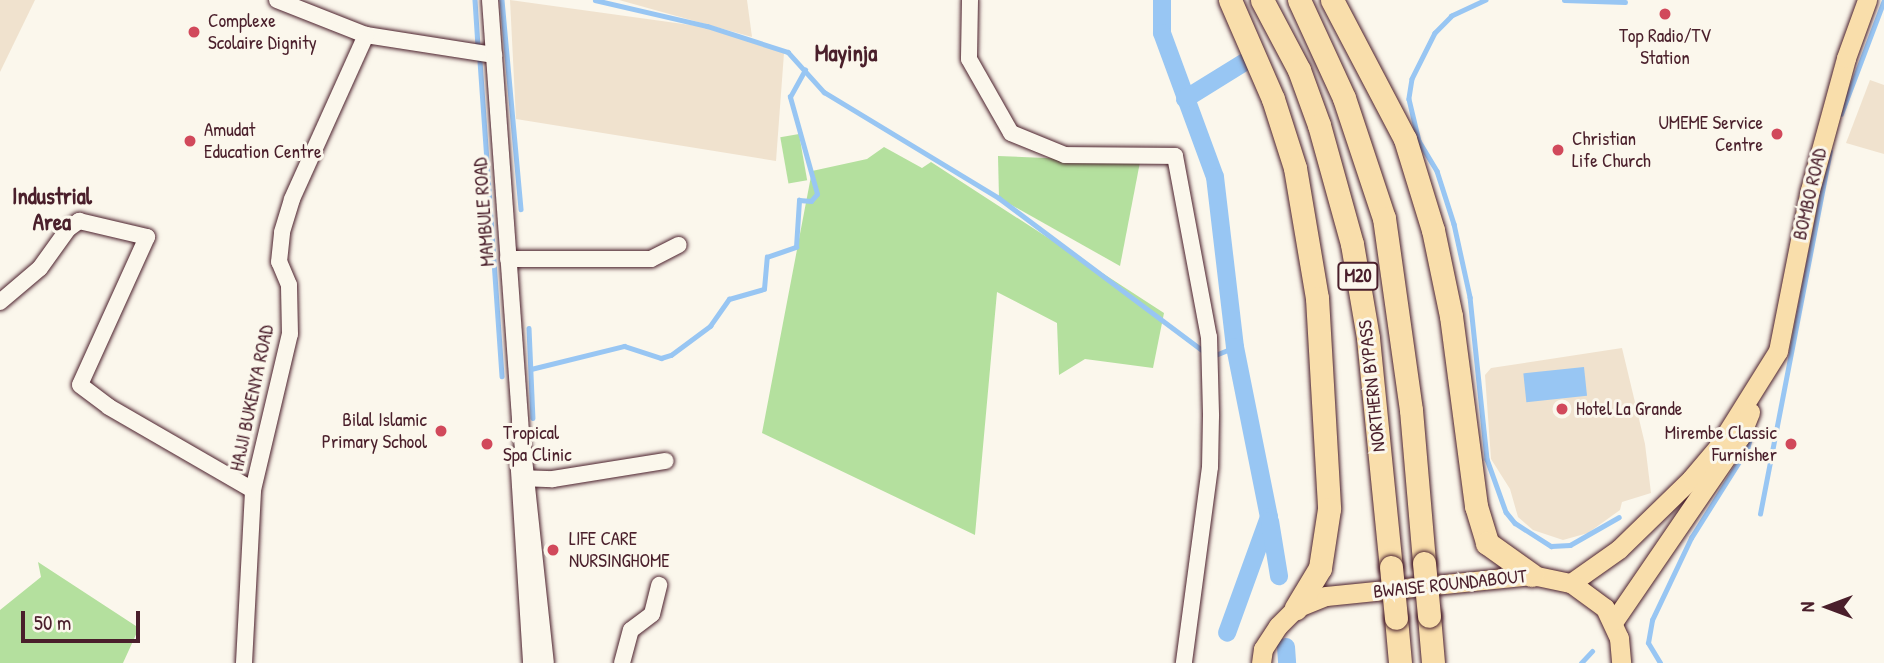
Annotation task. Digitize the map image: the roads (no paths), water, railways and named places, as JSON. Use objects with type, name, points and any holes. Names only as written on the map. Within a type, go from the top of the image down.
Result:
[{"type":"highway","points":[[1230,0],[1273,99],[1295,168],[1315,285],[1329,509],[1321,568],[1296,608]]},
{"type":"highway","name":"NORTHERN BYPASS","points":[[1262,0],[1315,114],[1352,244],[1368,338],[1400,663]]},
{"type":"highway","name":"NORTHERN BYPASS","points":[[1299,0],[1344,98],[1384,218],[1411,410],[1433,663]]},
{"type":"highway","points":[[1332,0],[1405,139],[1433,230],[1455,340],[1476,506],[1488,543],[1532,575]]},
{"type":"main road","name":"BOMBO ROAD","points":[[1571,583],[1653,519],[1718,447],[1778,351],[1810,190],[1846,58],[1867,0]]},
{"type":"main road","name":"BOMBO ROAD","points":[[1614,621],[1740,437],[1756,388]]},
{"type":"main road","name":"BWAISE ROUNDABOUT","points":[[1296,608],[1326,596],[1532,575],[1571,583],[1614,621]]},
{"type":"main road","points":[[1247,663],[1262,656],[1296,608]]},
{"type":"main road","points":[[1614,621],[1624,660]]},
{"type":"street","points":[[277,0],[366,34],[494,54]]},
{"type":"street","name":"MAMBULE ROAD","points":[[490,0],[520,421],[531,663]]},
{"type":"street","points":[[970,0],[969,59],[1010,133],[1065,155],[1175,156],[1209,337],[1211,416],[1210,467],[1184,663]]},
{"type":"street","name":"HAJJI BUKENYA ROAD","points":[[244,663],[253,490],[290,334],[289,285],[279,262],[285,217],[366,34]]},
{"type":"street","points":[[0,302],[40,268],[68,229],[79,221],[147,237],[80,385],[109,407],[253,490]]},
{"type":"street","points":[[508,259],[651,259],[679,245]]},
{"type":"street","points":[[523,479],[666,461]]},
{"type":"street","name":"MAMBULE ROAD","points":[[523,479],[546,663]]},
{"type":"street","points":[[622,663],[631,630],[652,614],[659,586]]},
{"type":"water","points":[[1584,367],[1587,396],[1526,402],[1523,373]]},
{"type":"waterway","points":[[475,0],[478,46]]},
{"type":"waterway","points":[[502,0],[521,209]]},
{"type":"waterway","points":[[595,0],[707,26],[788,52],[824,92],[999,198],[1206,353]]},
{"type":"waterway","points":[[1162,0],[1162,33],[1215,177],[1235,347],[1269,517],[1227,633]]},
{"type":"waterway","points":[[1486,0],[1452,16],[1435,33],[1412,79],[1409,99],[1419,141],[1437,171],[1454,224],[1470,297],[1487,459],[1506,512],[1515,523],[1551,546],[1570,545],[1619,517]]},
{"type":"waterway","points":[[1564,0],[1625,2]]},
{"type":"waterway","points":[[1841,114],[1884,0]]},
{"type":"waterway","points":[[480,61],[502,376]]},
{"type":"waterway","points":[[1185,99],[1245,62]]},
{"type":"waterway","points":[[531,369],[624,346],[661,358],[671,355],[710,326],[729,299],[764,289],[767,257],[796,247],[799,200],[811,201],[817,194],[790,97],[805,70]]},
{"type":"waterway","points":[[1760,514],[1830,152]]},
{"type":"waterway","points":[[529,328],[533,418]]},
{"type":"waterway","points":[[1213,356],[1235,347]]},
{"type":"waterway","points":[[1660,663],[1648,643],[1652,620],[1691,538],[1747,449],[1752,431]]},
{"type":"waterway","points":[[1270,521],[1279,576]]},
{"type":"waterway","points":[[1286,647],[1287,663]]},
{"type":"waterway","points":[[1581,663],[1592,651]]},
{"type":"place","name":"Top Radio/TV Station","points":[[1665,14]]},
{"type":"place","name":"Complexe Scolaire Dignity","points":[[194,32]]},
{"type":"place","name":"UMEME Service Centre","points":[[1777,134]]},
{"type":"place","name":"Amudat Education Centre","points":[[190,141]]},
{"type":"place","name":"Christian Life Church","points":[[1558,150]]},
{"type":"place","name":"Hotel La Grande","points":[[1562,409]]},
{"type":"place","name":"Bilal Islamic Primary School","points":[[441,431]]},
{"type":"place","name":"Tropical Spa Clinic","points":[[487,444]]},
{"type":"place","name":"Mirembe Classic Furnisher","points":[[1791,444]]},
{"type":"place","name":"LIFE CARE NURSINGHOME","points":[[553,550]]},
{"type":"district","name":"Mayinja","points":[[846,53]]},
{"type":"district","name":"Industrial Area","points":[[52,209]]}]
